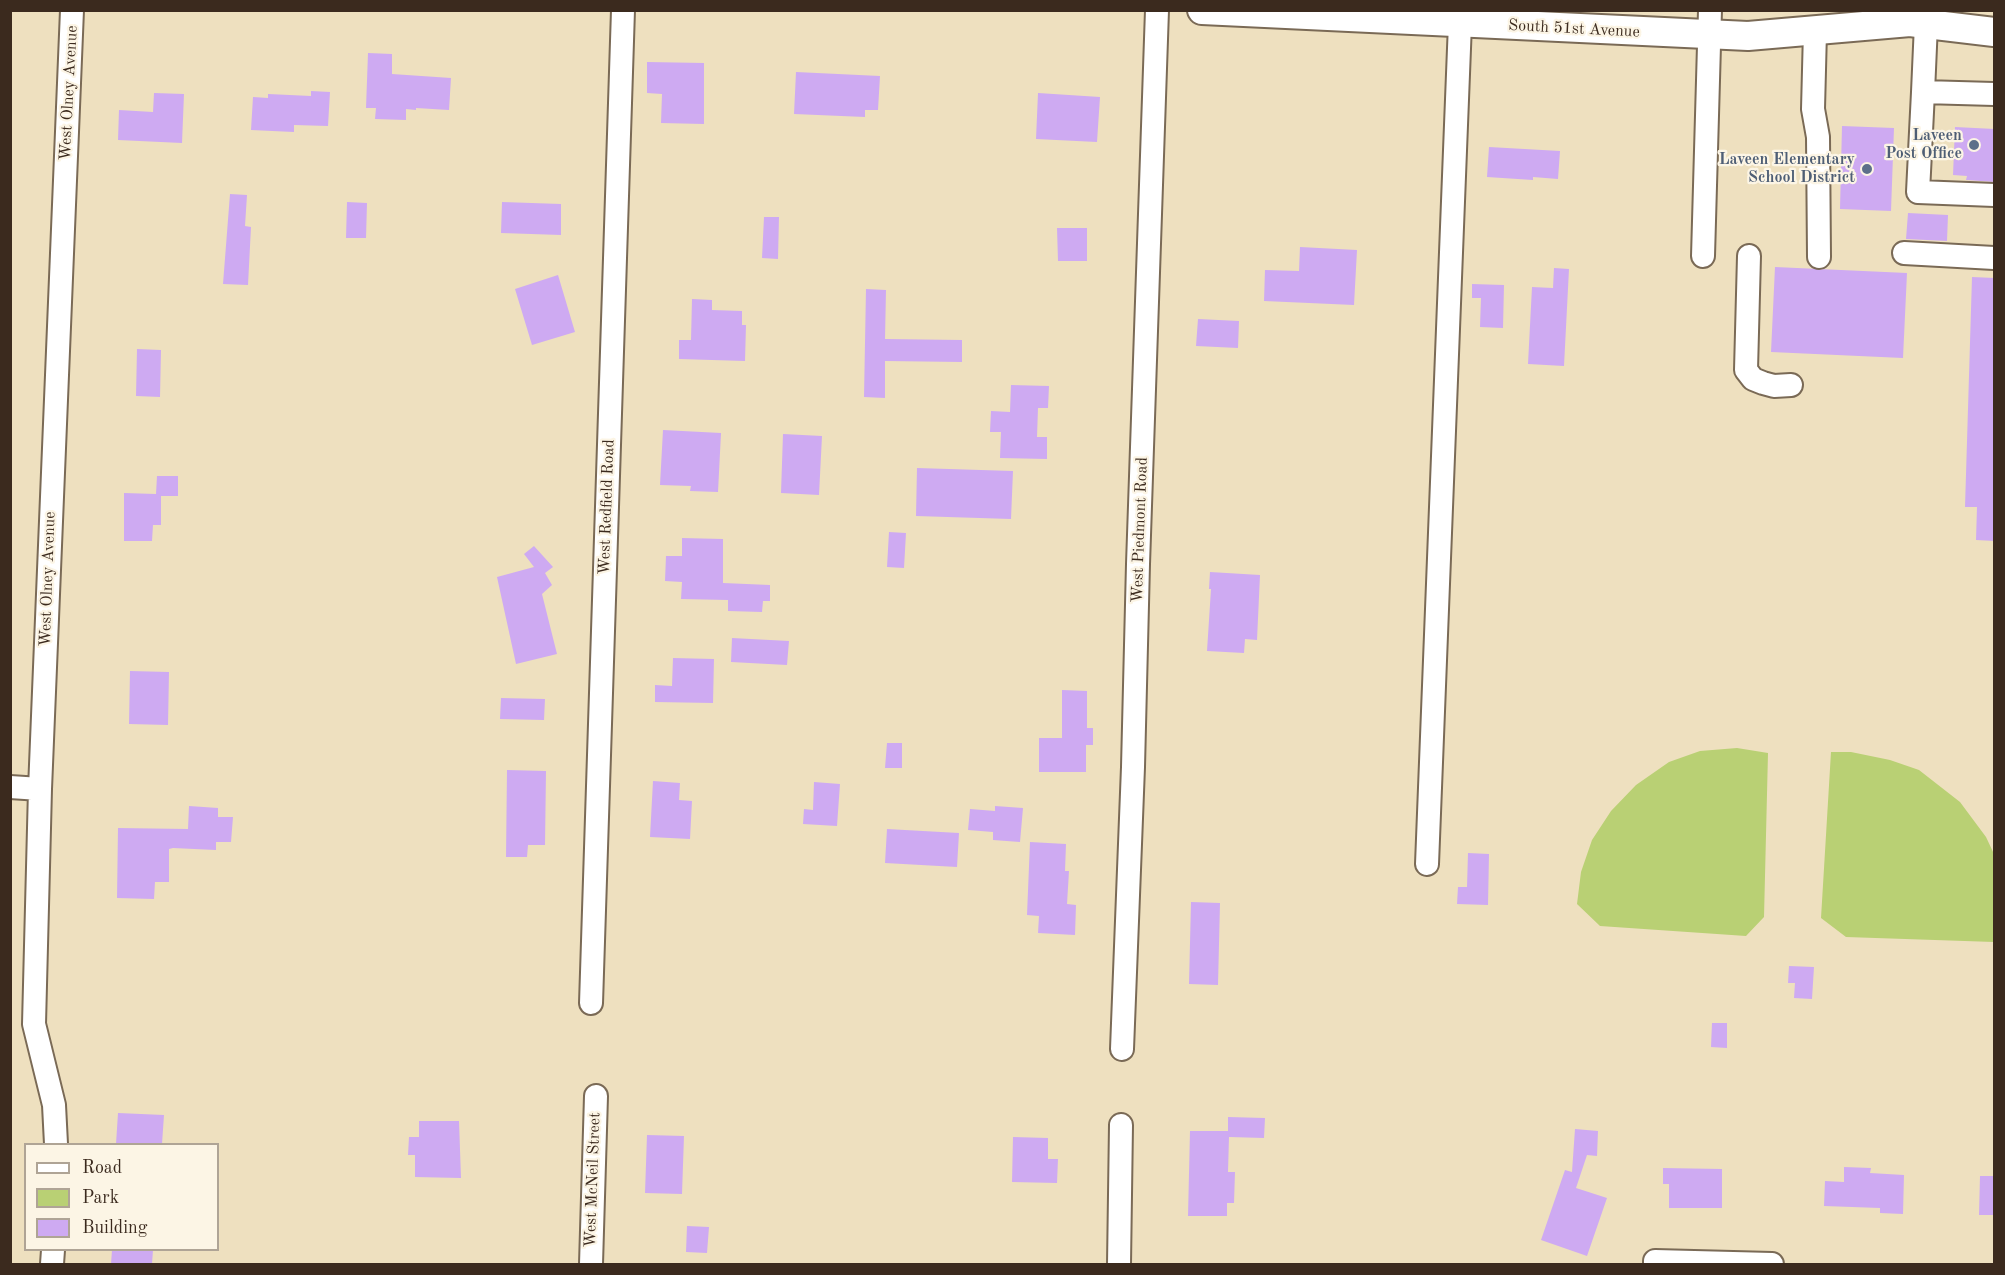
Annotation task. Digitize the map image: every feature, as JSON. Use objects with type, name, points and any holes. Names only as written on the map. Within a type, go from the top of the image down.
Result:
[{"type":"main road","name":"South 51st Avenue","points":[[1202,10],[1460,23],[1709,23],[1748,36],[1924,19],[1995,32]]},
{"type":"street","name":"West Olney Avenue","points":[[56,1143],[54,1105],[34,1024],[40,789],[72,10]]},
{"type":"street","name":"West Redfield Road","points":[[591,1003],[623,10]]},
{"type":"street","name":"West Piedmont Road","points":[[1122,1049],[1157,10]]},
{"type":"street","points":[[1924,19],[1918,192],[1995,195]]},
{"type":"street","points":[[1427,864],[1460,23]]},
{"type":"street","points":[[1703,256],[1709,23]]},
{"type":"street","points":[[1815,31],[1813,109],[1818,137],[1819,257]]},
{"type":"street","points":[[1923,92],[1995,94]]},
{"type":"street","points":[[1904,254],[1995,258]]},
{"type":"street","points":[[1749,256],[1746,370],[1753,379],[1763,383],[1774,386],[1791,385]]},
{"type":"street","points":[[10,787],[40,789]]},
{"type":"street","name":"West McNeil Street","points":[[591,1264],[596,1096]]},
{"type":"street","points":[[1119,1264],[1121,1125]]},
{"type":"street","points":[[1655,1263],[1772,1264]]},
{"type":"green space","points":[[1737,748],[1768,753],[1764,917],[1746,936],[1600,926],[1577,904],[1581,872],[1592,840],[1611,811],[1636,785],[1669,762],[1700,751]]},
{"type":"green space","points":[[1831,752],[1851,752],[1890,760],[1919,770],[1960,802],[1986,837],[1994,854],[1994,942],[1846,937],[1821,918]]},
{"type":"building","points":[[368,53],[392,54],[392,74],[451,78],[449,110],[406,109],[406,120],[375,119],[376,108],[366,108]]},
{"type":"building","points":[[647,62],[704,63],[704,124],[661,123],[662,94],[647,93]]},
{"type":"building","points":[[796,72],[880,76],[878,110],[865,110],[865,117],[794,114]]},
{"type":"building","points":[[311,91],[330,92],[328,126],[294,125],[294,132],[251,130],[253,97],[268,98],[268,94],[311,96]]},
{"type":"building","points":[[154,93],[184,94],[182,143],[118,140],[119,110],[153,112]]},
{"type":"building","points":[[1038,93],[1100,97],[1097,142],[1036,139]]},
{"type":"building","name":"Laveen Elementary School District","points":[[1842,126],[1894,128],[1891,211],[1840,209]]},
{"type":"building","name":"Laveen Post Office","points":[[1955,127],[1995,129],[1995,182],[1966,180],[1967,176],[1953,175]]},
{"type":"building","points":[[1489,147],[1560,151],[1558,179],[1487,177]]},
{"type":"building","points":[[230,194],[247,195],[245,226],[251,227],[248,285],[223,284]]},
{"type":"building","points":[[347,202],[367,203],[366,238],[346,238]]},
{"type":"building","points":[[502,202],[561,204],[561,235],[501,233]]},
{"type":"building","points":[[1908,213],[1948,215],[1947,241],[1906,239]]},
{"type":"building","points":[[764,217],[779,217],[778,259],[762,258]]},
{"type":"building","points":[[1057,228],[1087,228],[1087,261],[1058,261]]},
{"type":"building","points":[[1300,247],[1357,250],[1354,305],[1264,301],[1265,270],[1299,271]]},
{"type":"building","points":[[1775,267],[1907,273],[1903,358],[1771,352]]},
{"type":"building","points":[[1554,268],[1569,269],[1564,366],[1528,364],[1532,287],[1553,288]]},
{"type":"building","points":[[558,275],[575,332],[532,345],[515,289]]},
{"type":"building","points":[[1972,277],[1995,278],[1995,541],[1976,540],[1977,507],[1965,507]]},
{"type":"building","points":[[1472,284],[1504,285],[1503,328],[1480,327],[1481,298],[1472,298]]},
{"type":"building","points":[[866,289],[886,290],[885,339],[962,340],[962,362],[885,361],[885,398],[864,397]]},
{"type":"building","points":[[692,299],[712,300],[712,310],[742,311],[742,325],[746,325],[745,361],[679,359],[679,340],[691,340]]},
{"type":"building","points":[[1198,319],[1239,321],[1238,348],[1196,346]]},
{"type":"building","points":[[137,349],[161,350],[160,397],[136,396]]},
{"type":"building","points":[[1011,385],[1049,386],[1048,408],[1038,408],[1037,437],[1047,437],[1047,459],[1000,458],[1001,432],[990,432],[991,411],[1010,412]]},
{"type":"building","points":[[663,430],[721,433],[718,492],[690,491],[691,486],[660,485]]},
{"type":"building","points":[[783,434],[822,436],[819,495],[781,493]]},
{"type":"building","points":[[917,468],[1013,471],[1011,519],[916,516]]},
{"type":"building","points":[[157,476],[178,476],[178,496],[161,496],[161,525],[153,525],[152,541],[124,541],[124,493],[156,494]]},
{"type":"building","points":[[889,532],[906,533],[904,568],[887,567]]},
{"type":"building","points":[[682,538],[723,539],[723,583],[770,585],[770,601],[763,601],[762,612],[728,611],[728,600],[681,599],[682,582],[665,581],[666,556],[682,556]]},
{"type":"building","points":[[534,546],[553,567],[545,573],[552,585],[542,594],[557,654],[516,664],[497,577],[534,567],[524,554]]},
{"type":"building","points":[[1210,572],[1260,575],[1257,640],[1245,639],[1244,653],[1207,651]]},
{"type":"building","points":[[732,638],[789,641],[787,665],[731,662]]},
{"type":"building","points":[[673,658],[714,659],[713,703],[655,702],[655,685],[672,686]]},
{"type":"building","points":[[130,671],[169,672],[168,725],[129,724]]},
{"type":"building","points":[[1062,690],[1087,691],[1087,728],[1093,728],[1093,745],[1086,745],[1086,772],[1039,772],[1039,738],[1062,738]]},
{"type":"building","points":[[501,698],[545,699],[544,720],[500,719]]},
{"type":"building","points":[[887,743],[902,743],[902,768],[885,768]]},
{"type":"building","points":[[507,770],[546,771],[545,845],[528,845],[527,857],[506,857]]},
{"type":"building","points":[[653,781],[680,783],[679,800],[692,801],[690,839],[650,837]]},
{"type":"building","points":[[814,782],[840,784],[837,826],[803,824],[804,809],[813,810]]},
{"type":"building","points":[[189,806],[218,808],[218,817],[233,817],[231,842],[216,842],[216,850],[169,849],[169,882],[155,882],[154,899],[117,898],[118,828],[188,829]]},
{"type":"building","points":[[995,806],[1023,808],[1020,842],[993,840],[993,832],[968,830],[970,809],[995,811]]},
{"type":"building","points":[[887,829],[959,833],[957,867],[885,863]]},
{"type":"building","points":[[1030,842],[1066,844],[1065,871],[1069,871],[1067,904],[1076,905],[1075,935],[1038,933],[1039,916],[1027,915]]},
{"type":"building","points":[[1468,853],[1489,854],[1488,905],[1457,904],[1458,887],[1467,887]]},
{"type":"building","points":[[1191,902],[1220,903],[1218,985],[1189,984]]},
{"type":"building","points":[[1789,966],[1814,967],[1812,999],[1794,998],[1795,983],[1788,983]]},
{"type":"building","points":[[1712,1023],[1727,1023],[1727,1048],[1711,1047]]},
{"type":"building","points":[[118,1113],[164,1115],[162,1143],[116,1143]]},
{"type":"building","points":[[1228,1117],[1265,1118],[1264,1138],[1229,1137],[1228,1172],[1235,1172],[1234,1203],[1227,1203],[1227,1216],[1188,1216],[1190,1131],[1228,1131]]},
{"type":"building","points":[[419,1121],[459,1121],[461,1178],[415,1177],[415,1155],[408,1155],[409,1137],[419,1137]]},
{"type":"building","points":[[1575,1129],[1598,1131],[1597,1156],[1587,1155],[1576,1188],[1607,1198],[1587,1256],[1541,1240],[1565,1170],[1572,1172]]},
{"type":"building","points":[[647,1135],[684,1136],[682,1194],[645,1193]]},
{"type":"building","points":[[1013,1137],[1048,1138],[1048,1159],[1058,1159],[1057,1183],[1012,1182]]},
{"type":"building","points":[[1844,1167],[1871,1168],[1870,1173],[1904,1175],[1903,1214],[1880,1213],[1880,1208],[1824,1206],[1825,1181],[1844,1182]]},
{"type":"building","points":[[1663,1168],[1722,1169],[1722,1208],[1669,1208],[1669,1184],[1663,1184]]},
{"type":"building","points":[[1980,1176],[1995,1176],[1995,1215],[1979,1215]]},
{"type":"building","points":[[687,1226],[709,1227],[707,1253],[686,1252]]},
{"type":"building","points":[[112,1251],[153,1251],[152,1264],[111,1264]]},
{"type":"place","name":"Laveen Post Office","points":[[1974,145]]},
{"type":"place","name":"Laveen Elementary School District","points":[[1867,169]]}]
